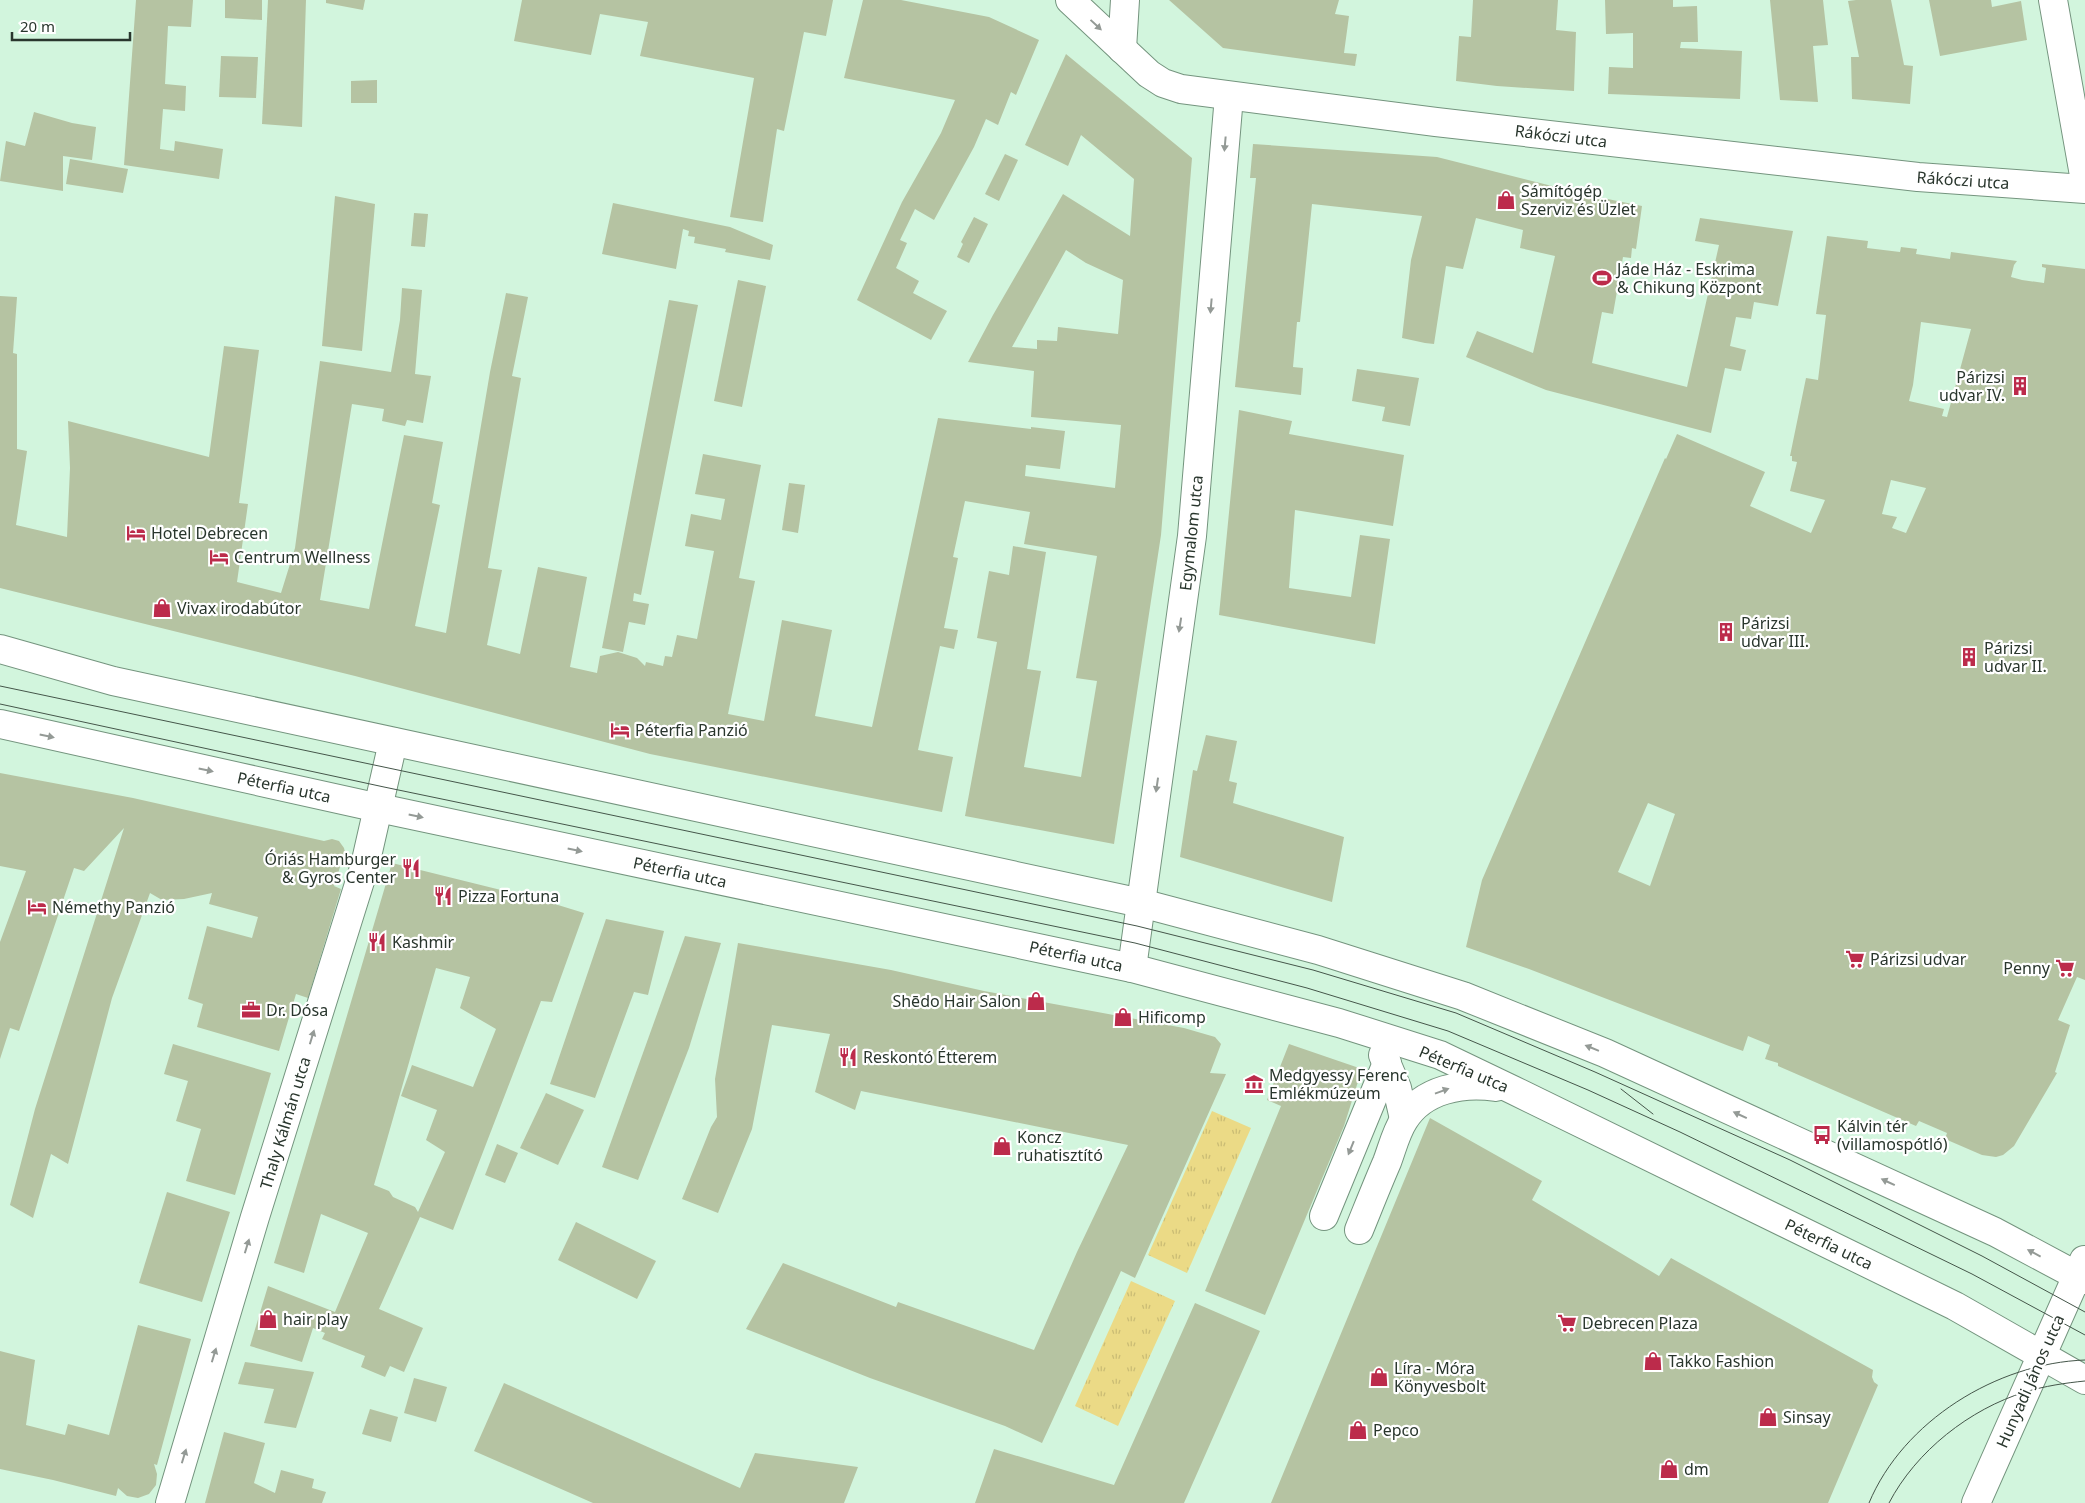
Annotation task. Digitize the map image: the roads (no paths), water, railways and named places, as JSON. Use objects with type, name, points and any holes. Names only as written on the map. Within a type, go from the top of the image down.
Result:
[{"type":"street","name":"Rákóczi utca","points":[[1070,0],[1149,74],[1163,83],[1181,89],[1445,123],[1918,177],[2085,189]]},
{"type":"street","points":[[1122,50],[1125,0]]},
{"type":"street","points":[[2053,0],[2085,181]]},
{"type":"street","name":"Egymalom utca","points":[[1132,968],[1190,545],[1229,96]]},
{"type":"street","points":[[0,649],[113,681],[1141,903],[1318,950],[1471,999],[1605,1053],[2082,1271]]},
{"type":"street","name":"Péterfia utca","points":[[0,724],[379,808],[1132,968],[1339,1023],[1440,1055],[1939,1298],[2085,1380]]},
{"type":"street","name":"Thaly Kálmán utca","points":[[170,1503],[255,1217],[365,865],[393,742]]},
{"type":"street","points":[[1339,1023],[1370,1039],[1381,1050],[1397,1088],[1404,1120]]},
{"type":"street","points":[[1324,1216],[1387,1064]]},
{"type":"street","points":[[1359,1230],[1404,1120],[1419,1103],[1436,1092],[1456,1086],[1485,1086],[1513,1090]]},
{"type":"street","name":"Hunyadi János utca","points":[[1976,1503],[2041,1355],[2082,1271]]},
{"type":"tram line","points":[[0,686],[1137,926],[1313,970],[1456,1013],[1595,1072],[1790,1160],[1982,1256],[2085,1312]]},
{"type":"tram line","points":[[0,704],[384,787],[1135,943],[1307,988],[1448,1031],[1588,1090],[1680,1132],[1972,1274],[2085,1335]]},
{"type":"tram line","points":[[1621,1089],[1653,1114]]},
{"type":"tram line","points":[[1869,1503],[1884,1473],[1905,1446],[1929,1423],[1957,1402],[1987,1385],[2019,1372],[2052,1364],[2085,1360]]},
{"type":"tram line","points":[[1889,1503],[1900,1484],[1929,1450],[1946,1434],[1984,1409],[2025,1392],[2085,1381]]},
{"type":"place","name":"Sámítógép Szerviz és Üzlet","points":[[1506,200]]},
{"type":"place","name":"Jáde Ház - Eskrima & Chikung Központ","points":[[1602,278]]},
{"type":"place","name":"Párizsi udvar IV.","points":[[2020,386]]},
{"type":"place","name":"Hotel Debrecen","points":[[136,533]]},
{"type":"place","name":"Centrum Wellness","points":[[219,557]]},
{"type":"place","name":"Vivax irodabútor","points":[[162,608]]},
{"type":"place","name":"Párizsi udvar III.","points":[[1726,632]]},
{"type":"place","name":"Párizsi udvar II.","points":[[1969,657]]},
{"type":"place","name":"Péterfia Panzió","points":[[620,730]]},
{"type":"place","name":"Óriás Hamburger & Gyros Center","points":[[411,868]]},
{"type":"place","name":"Pizza Fortuna","points":[[443,896]]},
{"type":"place","name":"Némethy Panzió","points":[[37,907]]},
{"type":"place","name":"Kashmir","points":[[377,942]]},
{"type":"place","name":"Párizsi udvar","points":[[1855,959]]},
{"type":"place","name":"Penny","points":[[2065,968]]},
{"type":"place","name":"Shēdo Hair Salon","points":[[1036,1001]]},
{"type":"place","name":"Dr. Dósa","points":[[251,1010]]},
{"type":"place","name":"Hificomp","points":[[1123,1017]]},
{"type":"place","name":"Reskontó Étterem","points":[[848,1057]]},
{"type":"place","name":"Medgyessy Ferenc Emlékmúzeum","points":[[1254,1084]]},
{"type":"place","name":"Kálvin tér (villamospótló)","points":[[1822,1135]]},
{"type":"place","name":"Koncz ruhatisztító","points":[[1002,1146]]},
{"type":"place","name":"hair play","points":[[268,1319]]},
{"type":"place","name":"Debrecen Plaza","points":[[1567,1323]]},
{"type":"place","name":"Takko Fashion","points":[[1653,1361]]},
{"type":"place","name":"Líra - Móra Könyvesbolt","points":[[1379,1377]]},
{"type":"place","name":"Sinsay","points":[[1768,1417]]},
{"type":"place","name":"Pepco","points":[[1358,1430]]},
{"type":"place","name":"dm","points":[[1669,1469]]}]
